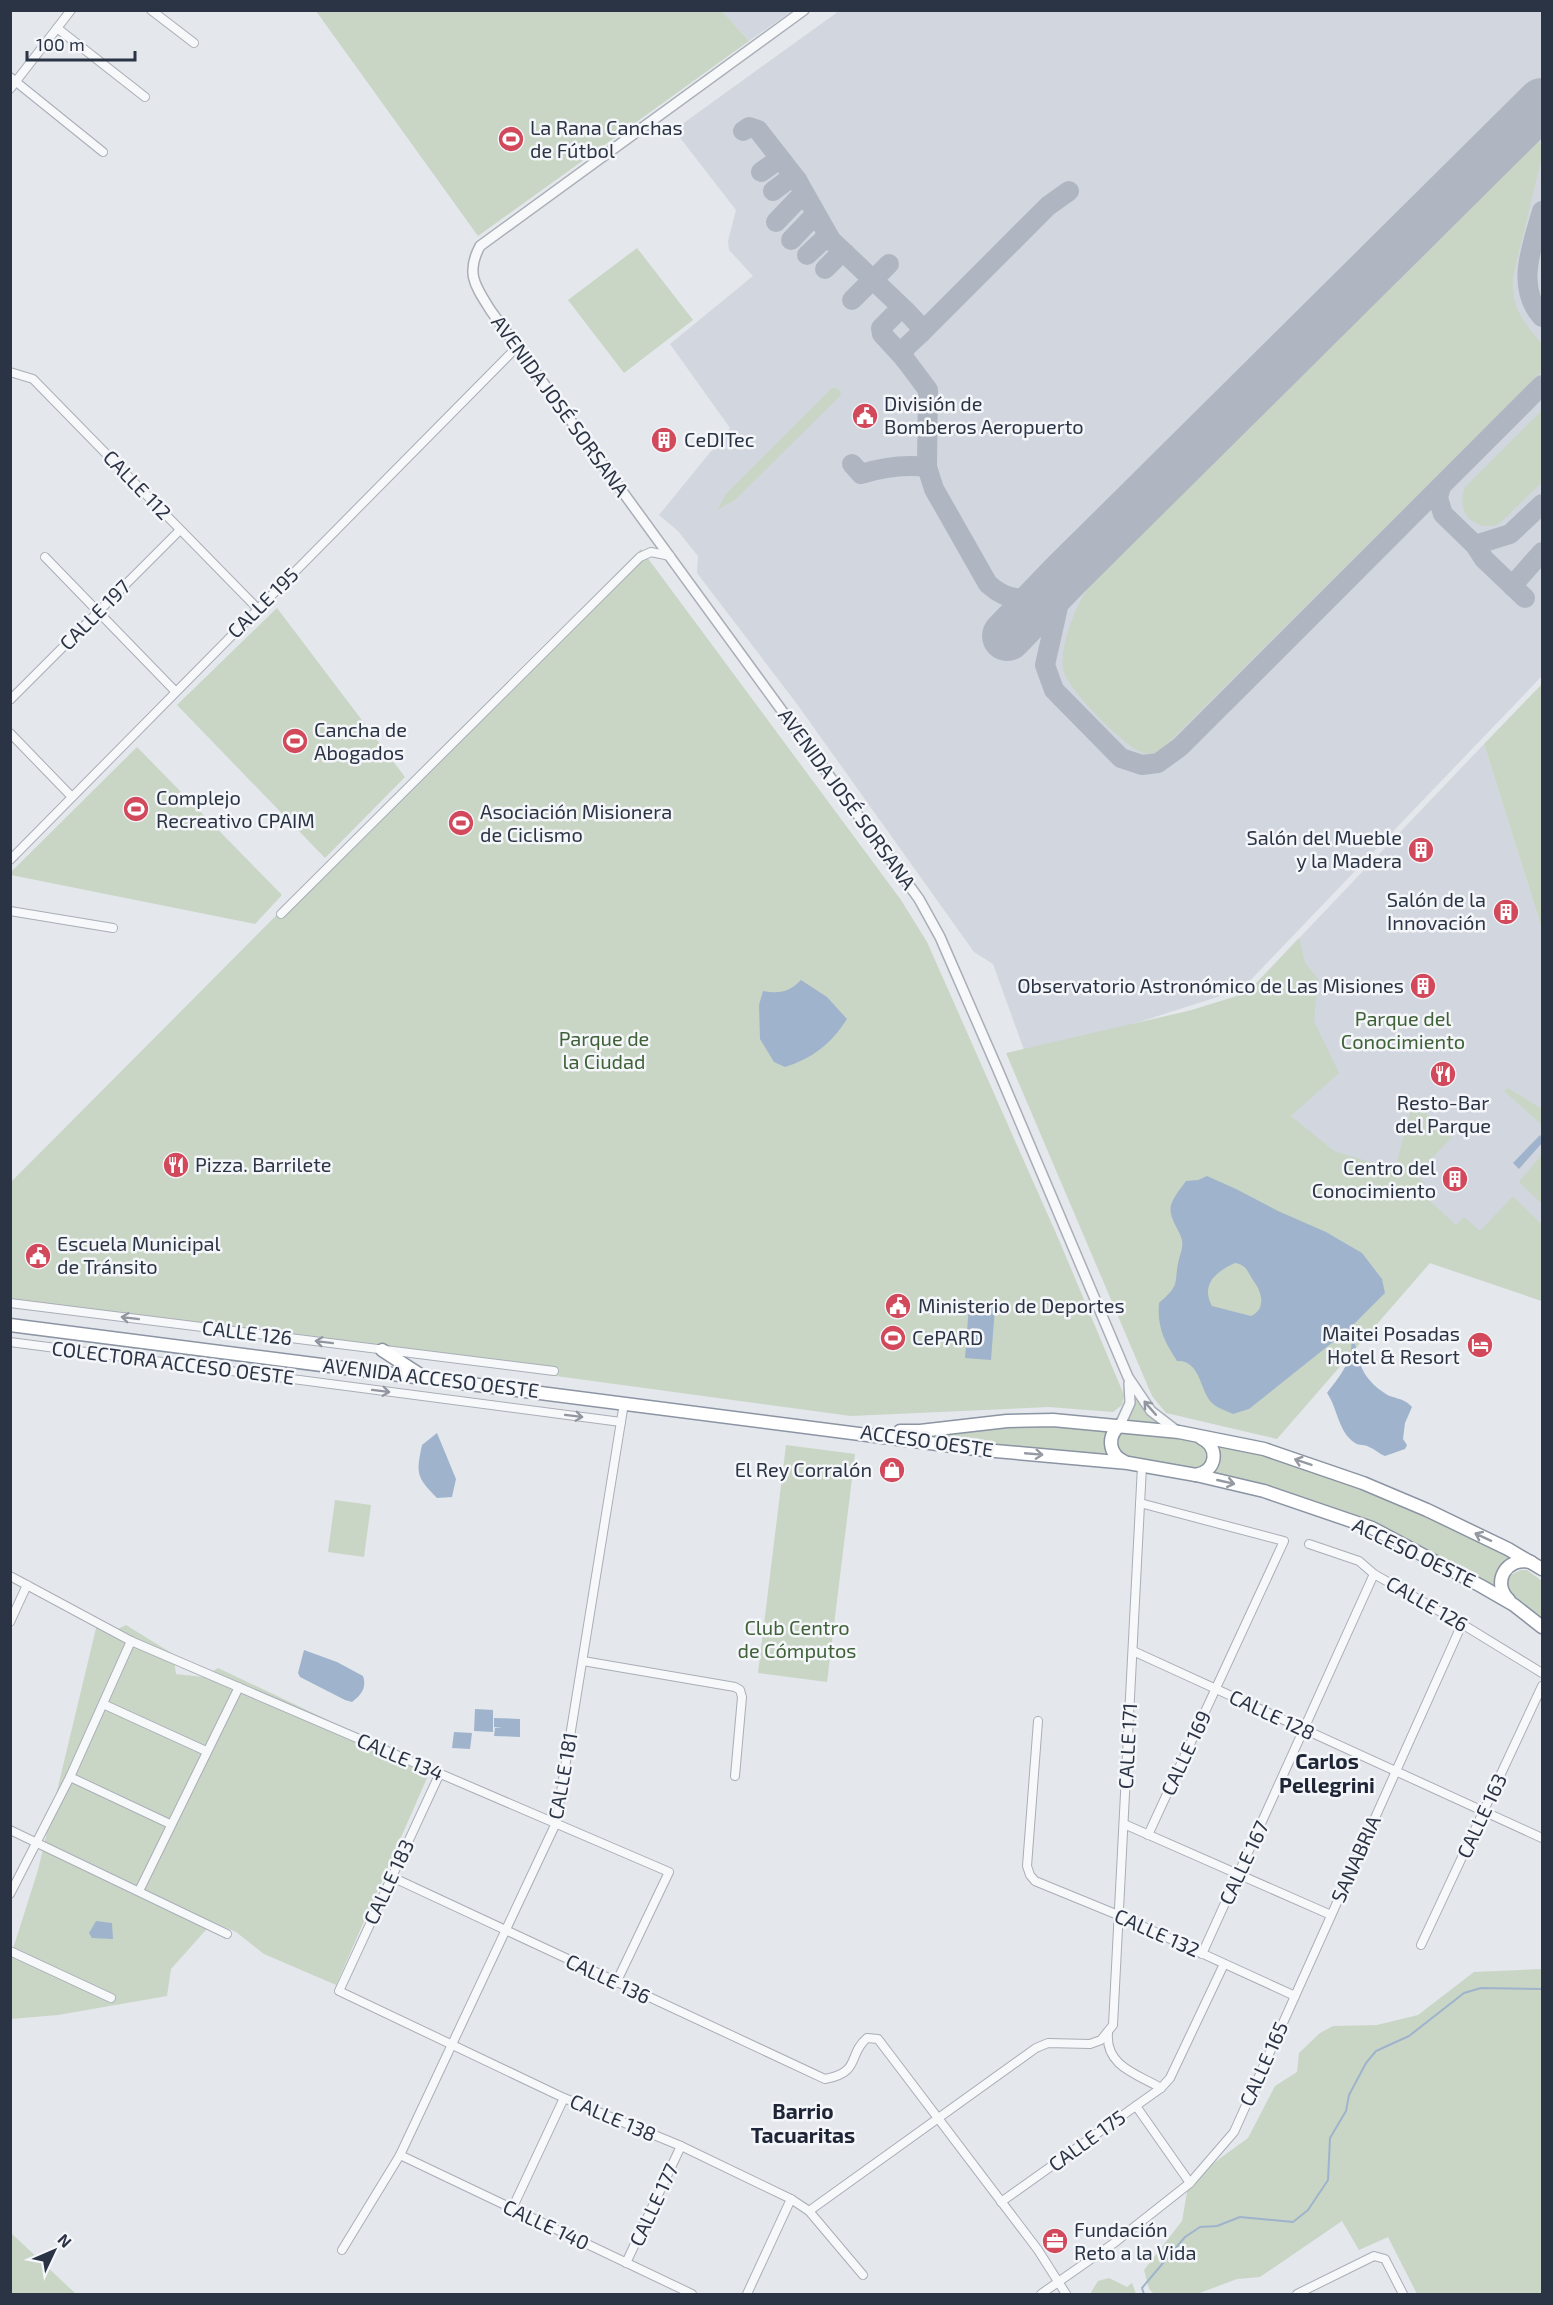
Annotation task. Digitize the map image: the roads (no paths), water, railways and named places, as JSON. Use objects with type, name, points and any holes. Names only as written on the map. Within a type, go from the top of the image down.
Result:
[{"type":"highway","name":"AVENIDA ACCESO OESTE","points":[[10,1325],[851,1431]]},
{"type":"highway","points":[[382,1350],[426,1378]]},
{"type":"highway","name":"ACCESO OESTE","points":[[851,1431],[920,1431],[1053,1420],[1179,1432],[1264,1449],[1363,1483],[1427,1510],[1539,1566]]},
{"type":"highway","points":[[1120,1425],[1112,1436],[1112,1449],[1116,1457],[1128,1463]]},
{"type":"highway","name":"ACCESO OESTE","points":[[851,1431],[984,1450],[1128,1463],[1196,1475],[1264,1491],[1372,1528],[1514,1605],[1542,1627]]},
{"type":"highway","points":[[1196,1475],[1207,1471],[1214,1461],[1213,1449],[1206,1440],[1200,1437]]},
{"type":"highway","points":[[1514,1605],[1504,1595],[1501,1588],[1503,1573],[1513,1563],[1520,1561],[1539,1566]]},
{"type":"street","points":[[10,89],[13,80],[71,10]]},
{"type":"street","points":[[151,10],[194,43]]},
{"type":"street","name":"AVENIDA JOSÉ SORSANA","points":[[804,10],[480,246],[473,259],[471,274],[491,311],[919,899],[940,938],[995,1063],[1128,1377],[1151,1411],[1179,1432]]},
{"type":"street","points":[[57,28],[145,97]]},
{"type":"street","points":[[13,80],[103,152]]},
{"type":"street","name":"CALLE 195","points":[[10,860],[517,347]]},
{"type":"street","name":"CALLE 112","points":[[10,372],[33,379],[257,608]]},
{"type":"street","name":"CALLE 197","points":[[10,700],[180,530]]},
{"type":"street","points":[[281,914],[640,557],[651,552],[671,556]]},
{"type":"street","points":[[45,557],[175,691]]},
{"type":"street","points":[[10,733],[72,797]]},
{"type":"street","points":[[10,910],[112,927]]},
{"type":"street","name":"CALLE 126","points":[[10,1303],[554,1371]]},
{"type":"street","name":"COLECTORA ACCESO OESTE","points":[[10,1342],[621,1422]]},
{"type":"street","name":"AVENIDA JOSÉ SORSANA","points":[[1120,1425],[1130,1402],[1128,1377]]},
{"type":"street","name":"CALLE 181","points":[[342,2250],[400,2155],[556,1823],[624,1403]]},
{"type":"street","name":"CALLE 171","points":[[1111,2028],[1119,1916],[1142,1466]]},
{"type":"street","name":"CALLE 169","points":[[1140,1503],[1284,1541],[1148,1835]]},
{"type":"street","name":"CALLE 126","points":[[1309,1544],[1359,1561],[1374,1574],[1542,1673]]},
{"type":"street","name":"CALLE 167","points":[[1202,1954],[1374,1574]]},
{"type":"street","name":"CALLE 134","points":[[10,1576],[131,1641],[669,1872],[616,1983]]},
{"type":"street","points":[[10,1622],[27,1585]]},
{"type":"street","name":"SANABRIA","points":[[1295,1996],[1462,1624]]},
{"type":"street","points":[[10,1894],[70,1777],[131,1641]]},
{"type":"street","name":"CALLE 128","points":[[1133,1651],[1542,1838]]},
{"type":"street","points":[[583,1661],[735,1687],[740,1690],[742,1697],[735,1776]]},
{"type":"street","name":"CALLE 163","points":[[1421,1945],[1542,1686]]},
{"type":"street","points":[[139,1891],[239,1688]]},
{"type":"street","points":[[103,1704],[206,1751]]},
{"type":"street","name":"CALLE 132","points":[[1038,1721],[1027,1866],[1029,1875],[1035,1881],[1119,1916],[1295,1996]]},
{"type":"street","name":"CALLE 183","points":[[339,1991],[440,1773]]},
{"type":"street","points":[[70,1777],[170,1824]]},
{"type":"street","points":[[1124,1824],[1331,1915]]},
{"type":"street","points":[[10,1830],[227,1934]]},
{"type":"street","name":"CALLE 136","points":[[392,1876],[825,2079],[838,2077],[849,2070],[862,2042],[867,2038],[878,2039],[937,2117]]},
{"type":"street","points":[[10,1951],[111,1998]]},
{"type":"street","name":"CALLE 175","points":[[1001,2202],[1161,2088],[1170,2078],[1224,1964]]},
{"type":"street","name":"CALLE 138","points":[[339,1991],[564,2098],[681,2146],[791,2199],[809,2211],[863,2275]]},
{"type":"street","name":"CALLE 165","points":[[1041,2295],[1114,2243],[1190,2183],[1234,2132],[1295,1996]]},
{"type":"street","points":[[1111,2028],[1107,2045],[1111,2055],[1119,2064],[1161,2088]]},
{"type":"street","points":[[809,2211],[1036,2048],[1048,2043],[1090,2044],[1101,2040],[1111,2028]]},
{"type":"street","points":[[512,2209],[564,2098]]},
{"type":"street","points":[[1136,2106],[1190,2183]]},
{"type":"street","points":[[937,2117],[1001,2202],[1066,2295]]},
{"type":"street","name":"CALLE 177","points":[[626,2263],[681,2146]]},
{"type":"street","name":"CALLE 140","points":[[400,2155],[693,2295]]},
{"type":"street","points":[[747,2295],[791,2199]]},
{"type":"street","points":[[1297,2295],[1374,2256],[1385,2259],[1403,2295]]},
{"type":"water","points":[[801,980],[827,997],[847,1019],[828,1043],[813,1054],[785,1067],[774,1062],[760,1039],[759,1005],[763,991],[784,991]]},
{"type":"water","points":[[1540,1135],[1542,1143],[1519,1169],[1513,1163]]},
{"type":"water","points":[[1207,1176],[1326,1232],[1362,1253],[1382,1279],[1385,1293],[1351,1327],[1360,1363],[1368,1378],[1387,1394],[1405,1401],[1412,1407],[1405,1423],[1403,1439],[1407,1445],[1405,1449],[1385,1456],[1367,1446],[1355,1443],[1342,1427],[1327,1393],[1343,1371],[1350,1355],[1351,1339],[1348,1330],[1249,1409],[1233,1414],[1212,1403],[1191,1366],[1177,1361],[1162,1334],[1159,1303],[1174,1287],[1182,1248],[1182,1240],[1172,1218],[1171,1205],[1186,1181],[1198,1180]],"holes":[[[1235,1263],[1247,1270],[1261,1296],[1261,1305],[1251,1316],[1212,1306],[1209,1298],[1208,1291],[1212,1279]]]},
{"type":"water","points":[[969,1305],[995,1307],[991,1360],[965,1358]]},
{"type":"water","points":[[437,1433],[456,1479],[452,1497],[437,1498],[419,1474],[422,1445]]},
{"type":"water","points":[[304,1650],[337,1662],[363,1676],[364,1688],[360,1694],[352,1702],[300,1677],[298,1673]]},
{"type":"water","points":[[475,1709],[493,1710],[493,1732],[474,1731]]},
{"type":"water","points":[[494,1718],[520,1719],[520,1737],[494,1736],[495,1728],[502,1728],[494,1727]]},
{"type":"water","points":[[454,1732],[472,1733],[470,1749],[452,1748]]},
{"type":"water","points":[[96,1921],[112,1923],[113,1939],[92,1938],[89,1933]]},
{"type":"waterway","points":[[1144,2294],[1142,2288],[1185,2237],[1200,2227],[1217,2226],[1240,2217],[1293,2222],[1308,2210],[1328,2180],[1330,2138],[1346,2111],[1349,2095],[1366,2063],[1376,2051],[1409,2036],[1464,1993],[1481,1988],[1542,1989]]},
{"type":"place","name":"La Rana Canchas de Fútbol","points":[[511,139]]},
{"type":"place","name":"División de Bomberos Aeropuerto","points":[[865,416]]},
{"type":"place","name":"CeDITec","points":[[664,440]]},
{"type":"place","name":"Cancha de Abogados","points":[[295,741]]},
{"type":"place","name":"Complejo Recreativo CPAIM","points":[[136,809]]},
{"type":"place","name":"Asociación Misionera de Ciclismo","points":[[461,823]]},
{"type":"place","name":"Salón del Mueble y la Madera","points":[[1421,850]]},
{"type":"place","name":"Salón de la Innovación","points":[[1506,912]]},
{"type":"place","name":"Observatorio Astronómico de Las Misiones","points":[[1423,986]]},
{"type":"place","name":"Resto-Bar del Parque","points":[[1443,1074]]},
{"type":"place","name":"Pizza. Barrilete","points":[[176,1165]]},
{"type":"place","name":"Centro del Conocimiento","points":[[1455,1179]]},
{"type":"place","name":"Escuela Municipal de Tránsito","points":[[38,1256]]},
{"type":"place","name":"Ministerio de Deportes","points":[[898,1306]]},
{"type":"place","name":"CePARD","points":[[893,1338]]},
{"type":"place","name":"Maitei Posadas Hotel & Resort","points":[[1480,1345]]},
{"type":"place","name":"El Rey Corralón","points":[[892,1470]]},
{"type":"place","name":"Fundación Reto a la Vida","points":[[1055,2241]]},
{"type":"district","name":"Carlos Pellegrini","points":[[1327,1774]]},
{"type":"district","name":"Barrio Tacuaritas","points":[[803,2124]]},
{"type":"park label","name":"Parque del Conocimiento","points":[[1403,1030]]},
{"type":"park label","name":"Parque de la Ciudad","points":[[604,1050]]},
{"type":"park label","name":"Club Centro de Cómputos","points":[[797,1640]]}]
